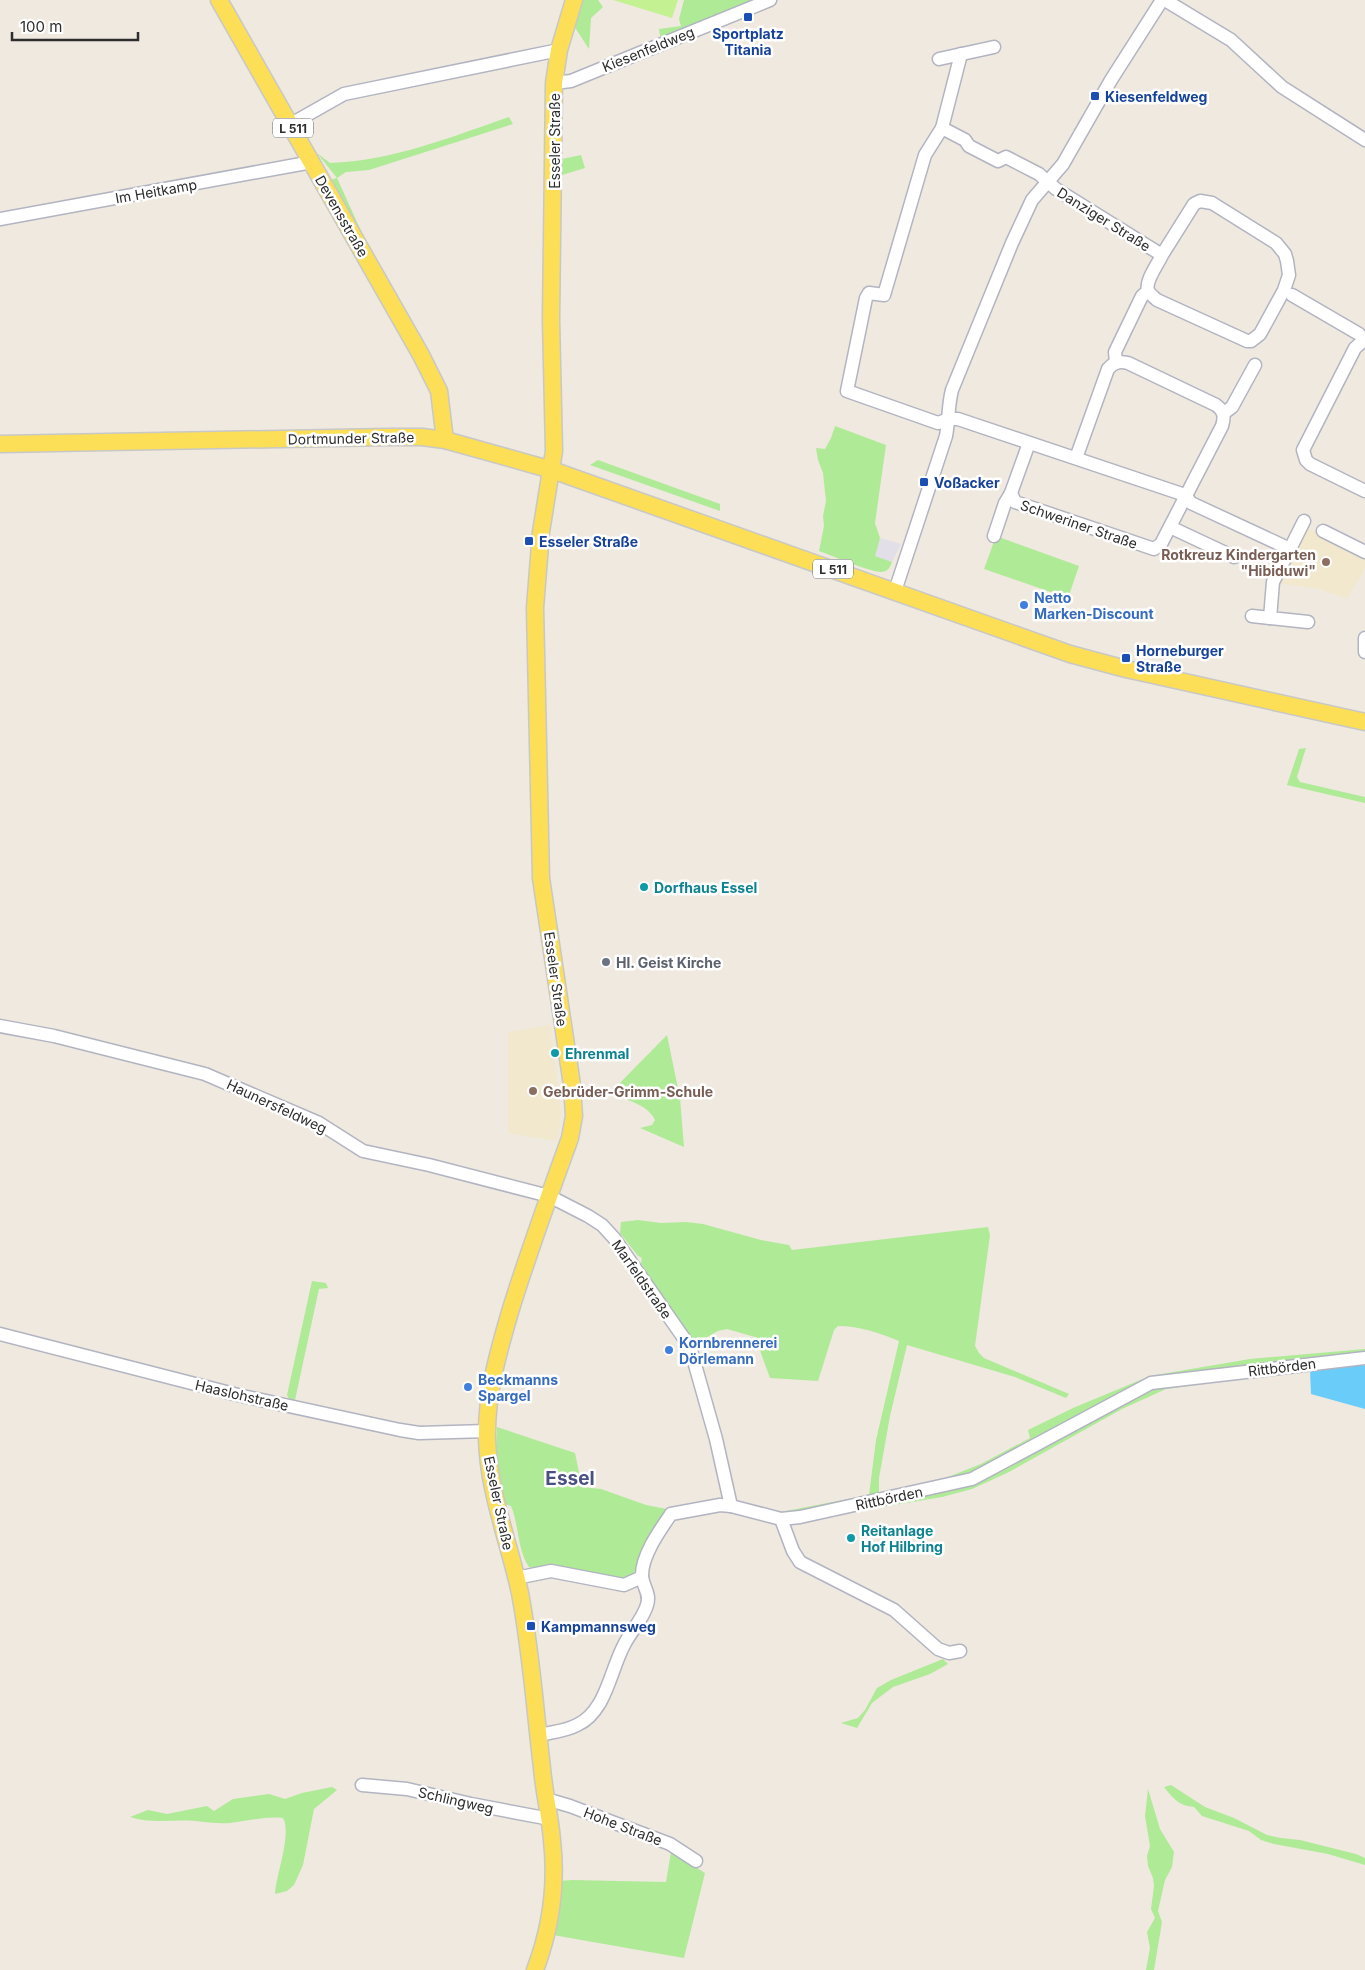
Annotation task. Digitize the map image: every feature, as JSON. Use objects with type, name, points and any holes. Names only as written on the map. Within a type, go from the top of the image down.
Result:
[{"type":"main road","name":"Devensstraße","points":[[219,0],[421,355],[438,391],[445,440]]},
{"type":"main road","name":"Esseler Straße","points":[[535,1970],[544,1947],[553,1905],[555,1874],[550,1819],[541,1767],[540,1735],[533,1676],[516,1578],[491,1474],[487,1431],[490,1395],[496,1363],[523,1267],[570,1138],[574,1116],[572,1085],[541,878],[535,608],[541,532],[554,452],[551,319],[554,83],[559,50],[574,0]]},
{"type":"main road","name":"Dortmunder Straße","points":[[0,444],[387,437],[422,437],[445,440],[552,470],[895,591]]},
{"type":"main road","name":"L 511","points":[[895,591],[1070,654],[1365,722]]},
{"type":"street","name":"Kiesenfeldweg","points":[[554,83],[571,81],[770,0]]},
{"type":"street","points":[[895,591],[946,436],[949,419],[948,404],[952,390],[1012,243],[1032,200],[1063,164],[1112,80],[1163,0],[1231,40],[1282,87],[1365,140]]},
{"type":"street","points":[[939,59],[994,47]]},
{"type":"street","points":[[291,124],[344,94],[559,50]]},
{"type":"street","points":[[962,54],[942,128],[926,155],[884,295],[869,293],[866,298],[847,392],[938,423],[949,419],[958,419],[1185,495],[1191,503],[1290,549]]},
{"type":"street","points":[[942,128],[965,140],[968,146],[998,161],[1006,157],[1047,181]]},
{"type":"street","name":"Im Heitkamp","points":[[0,219],[312,162]]},
{"type":"street","name":"Danziger Straße","points":[[1047,181],[1056,189],[1162,255]]},
{"type":"street","name":"Danziger Straße","points":[[1076,458],[1108,369],[1116,362],[1116,352],[1142,296],[1148,291],[1150,278],[1190,209],[1200,201],[1212,203],[1276,243],[1285,254],[1289,275],[1284,290],[1260,334],[1251,341],[1242,340],[1157,300],[1148,291]]},
{"type":"street","points":[[1292,294],[1359,334],[1364,340],[1355,348],[1303,450],[1306,460],[1310,464],[1365,491]]},
{"type":"street","points":[[1116,362],[1128,363],[1137,367],[1216,405],[1224,413],[1232,407],[1255,365]]},
{"type":"street","name":"Schweriner Straße","points":[[1011,493],[1015,502],[1019,505],[1150,548],[1159,547],[1222,426],[1225,419],[1224,413]]},
{"type":"street","name":"Schweriner Straße","points":[[994,536],[1029,443]]},
{"type":"street","points":[[1270,618],[1273,582],[1304,521]]},
{"type":"street","points":[[1170,527],[1234,557]]},
{"type":"street","points":[[1323,530],[1365,552]]},
{"type":"street","points":[[1252,616],[1308,622]]},
{"type":"street","points":[[1365,638],[1365,652]]},
{"type":"street","name":"Haunersfeldweg","points":[[0,1026],[54,1036],[205,1074],[319,1123],[362,1152],[429,1165],[549,1196]]},
{"type":"street","name":"Marfeldstraße","points":[[549,1196],[602,1225],[614,1238],[690,1347],[716,1439],[731,1506]]},
{"type":"street","name":"Haaslohstraße","points":[[0,1334],[238,1395],[400,1430],[419,1433],[487,1431]]},
{"type":"street","name":"Rittbörden","points":[[642,1577],[654,1537],[671,1514],[720,1505],[781,1519],[800,1517],[972,1479],[1151,1383],[1365,1358]]},
{"type":"street","points":[[781,1519],[792,1551],[800,1562],[894,1610],[938,1649],[949,1652],[960,1651]]},
{"type":"street","points":[[516,1578],[551,1571],[624,1585],[642,1577],[648,1592],[648,1603],[624,1644],[598,1707],[588,1719],[576,1726],[540,1735]]},
{"type":"street","name":"Schlingweg","points":[[362,1785],[407,1789],[471,1804],[550,1819]]},
{"type":"street","name":"Hohe Straße","points":[[546,1799],[570,1806],[670,1844],[696,1861]]},
{"type":"shaded area","name":"Rotkreuz Kindergarten \"Hibiduwi\"","points":[[1305,527],[1365,556],[1365,568],[1347,599],[1319,589],[1277,583]]},
{"type":"shaded area","points":[[880,538],[901,544],[892,562],[874,556]]},
{"type":"shaded area","name":"Gebrüder-Grimm-Schule","points":[[550,1025],[561,1114],[557,1141],[508,1133],[508,1032]]},
{"type":"green space","points":[[582,0],[598,0],[603,7],[591,18],[589,49],[574,26]]},
{"type":"green space","points":[[613,0],[678,0],[672,18]]},
{"type":"green space","points":[[684,0],[760,0],[661,40],[659,29],[681,26],[679,19]]},
{"type":"green space","points":[[509,117],[513,124],[369,170],[346,172],[337,178],[317,153],[330,163],[376,158],[421,147]]},
{"type":"green space","points":[[581,155],[585,168],[562,175],[562,159]]},
{"type":"green space","points":[[337,178],[362,233],[387,278],[383,277],[330,180]]},
{"type":"green space","points":[[835,426],[886,445],[875,523],[880,538],[875,556],[892,562],[885,571],[868,569],[819,551],[826,501],[823,473],[816,448],[825,449]]},
{"type":"green space","points":[[598,460],[720,504],[720,511],[590,465]]},
{"type":"green space","points":[[996,536],[1079,566],[1068,598],[984,569]]},
{"type":"green space","points":[[1306,748],[1297,777],[1300,782],[1365,797],[1365,803],[1287,785],[1299,749]]},
{"type":"green space","points":[[667,1035],[680,1098],[684,1147],[640,1128],[652,1125],[655,1120],[652,1115],[638,1104],[615,1095],[614,1089]]},
{"type":"green space","points":[[638,1220],[661,1223],[686,1222],[703,1224],[761,1240],[789,1245],[792,1250],[988,1227],[990,1235],[975,1346],[984,1358],[1069,1394],[1066,1398],[1015,1377],[907,1345],[890,1416],[879,1478],[879,1493],[930,1484],[981,1464],[1030,1438],[1028,1430],[1073,1408],[1150,1376],[1250,1359],[1365,1349],[1365,1364],[1166,1389],[1122,1409],[1009,1472],[972,1489],[942,1497],[787,1523],[786,1511],[869,1495],[876,1440],[899,1341],[862,1329],[838,1326],[834,1330],[818,1381],[770,1378],[755,1337],[727,1329],[718,1331],[693,1345],[641,1263],[642,1258],[638,1256],[620,1233],[621,1222]]},
{"type":"green space","points":[[312,1281],[326,1283],[328,1288],[319,1289],[295,1400],[316,1405],[291,1403],[287,1395]]},
{"type":"green space","points":[[497,1427],[575,1453],[582,1487],[601,1489],[646,1505],[672,1510],[644,1547],[634,1573],[619,1580],[548,1566],[529,1567],[522,1553],[511,1506],[505,1504],[496,1455]]},
{"type":"green space","points":[[943,1659],[948,1664],[930,1674],[893,1687],[872,1703],[857,1728],[841,1723],[858,1718],[865,1710],[877,1688],[891,1680]]},
{"type":"green space","points":[[1171,1785],[1205,1807],[1234,1818],[1267,1835],[1300,1840],[1356,1854],[1365,1858],[1365,1865],[1328,1854],[1274,1844],[1261,1840],[1249,1831],[1202,1816],[1194,1807],[1185,1805],[1174,1798],[1164,1787]]},
{"type":"green space","points":[[332,1787],[337,1790],[314,1809],[303,1865],[294,1885],[287,1891],[275,1894],[285,1844],[286,1834],[283,1818],[264,1818],[221,1823],[146,1820],[130,1817],[148,1810],[167,1814],[207,1806],[214,1811],[233,1799],[269,1794],[285,1799],[302,1793]]},
{"type":"green space","points":[[1148,1789],[1160,1829],[1174,1852],[1172,1867],[1165,1880],[1158,1911],[1162,1922],[1154,1970],[1146,1970],[1150,1948],[1147,1932],[1155,1918],[1151,1909],[1154,1886],[1153,1878],[1148,1866],[1147,1856],[1150,1846],[1145,1816]]},
{"type":"green space","points":[[671,1852],[705,1873],[684,1958],[553,1935],[559,1881],[666,1882]]},
{"type":"water","points":[[1365,1365],[1365,1409],[1311,1394],[1310,1370]]},
{"type":"place","name":"Sportplatz Titania","points":[[748,17]]},
{"type":"place","name":"Kiesenfeldweg","points":[[1095,96]]},
{"type":"place","name":"Voßacker","points":[[924,482]]},
{"type":"place","name":"Esseler Straße","points":[[529,541]]},
{"type":"place","name":"Rotkreuz Kindergarten \"Hibiduwi\"","points":[[1326,562]]},
{"type":"place","name":"Netto Marken-Discount","points":[[1024,605]]},
{"type":"place","name":"Horneburger Straße","points":[[1126,658]]},
{"type":"place","name":"Dorfhaus Essel","points":[[644,887]]},
{"type":"place","name":"Hl. Geist Kirche","points":[[606,962]]},
{"type":"place","name":"Ehrenmal","points":[[555,1053]]},
{"type":"place","name":"Gebrüder-Grimm-Schule","points":[[533,1091]]},
{"type":"place","name":"Kornbrennerei Dörlemann","points":[[669,1350]]},
{"type":"place","name":"Beckmanns Spargel","points":[[468,1387]]},
{"type":"place","name":"Reitanlage Hof Hilbring","points":[[851,1538]]},
{"type":"place","name":"Kampmannsweg","points":[[531,1626]]},
{"type":"district","name":"Essel","points":[[570,1478]]}]
